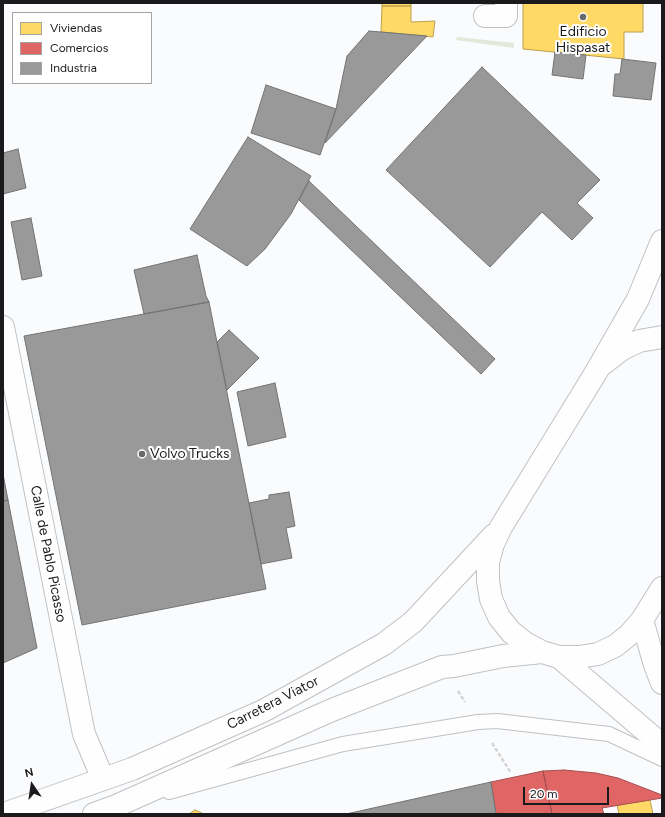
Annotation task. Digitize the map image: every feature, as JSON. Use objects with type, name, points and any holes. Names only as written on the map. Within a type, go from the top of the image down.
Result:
[{"type":"main road","points":[[485,16],[506,16],[506,3]]},
{"type":"main road","points":[[662,241],[638,299],[501,527],[493,544],[488,562],[488,581],[492,599],[499,617],[511,632],[525,644],[550,655],[662,745]]},
{"type":"main road","name":"Calle de Pablo Picasso","points":[[3,327],[84,734],[103,779]]},
{"type":"main road","points":[[594,374],[606,360],[622,349],[639,341],[662,337]]},
{"type":"main road","name":"Carretera Viator","points":[[4,814],[132,769],[263,711],[384,644],[413,622],[501,527]]},
{"type":"main road","name":"Carretera Viator","points":[[104,811],[332,710],[442,667],[503,656],[550,655],[579,657],[598,654],[615,646],[630,634],[642,620],[662,588]]},
{"type":"main road","points":[[642,620],[655,665],[662,683]]},
{"type":"lane","points":[[104,811],[343,744],[478,722],[498,721],[608,734],[662,759]]},
{"type":"path","points":[[442,667],[511,773]]},
{"type":"green space","points":[[457,37],[514,43],[514,48],[456,40]]},
{"type":"building: Viviendas","points":[[382,3],[411,3],[411,6],[382,6]]},
{"type":"building: Viviendas","name":"Edificio Hispasat","points":[[523,3],[643,3],[643,32],[624,32],[624,59],[523,49]]},
{"type":"building: Viviendas","points":[[382,6],[411,6],[411,22],[435,21],[433,37],[381,32]]},
{"type":"building: Viviendas","points":[[650,800],[653,814],[619,814],[617,805]]},
{"type":"building: Viviendas","points":[[195,810],[202,813],[203,814],[189,814]]},
{"type":"building: Comercios","points":[[564,770],[596,773],[618,778],[662,795],[662,798],[602,808],[604,814],[552,814],[543,771]]},
{"type":"building: Comercios","points":[[543,771],[552,814],[496,814],[491,782]]},
{"type":"building: Industria","points":[[369,31],[427,36],[325,143],[336,109],[347,56]]},
{"type":"building: Industria","points":[[555,52],[586,55],[583,79],[552,75]]},
{"type":"building: Industria","points":[[622,59],[656,63],[651,100],[613,96],[615,74],[620,74]]},
{"type":"building: Industria","points":[[482,67],[600,180],[577,203],[593,218],[572,240],[542,212],[490,267],[386,170]]},
{"type":"building: Industria","points":[[266,85],[336,109],[320,155],[251,133]]},
{"type":"building: Industria","points":[[248,137],[311,176],[291,214],[265,249],[247,266],[190,229]]},
{"type":"building: Industria","points":[[18,149],[26,188],[3,194],[3,153]]},
{"type":"building: Industria","points":[[309,181],[495,359],[481,374],[299,200]]},
{"type":"building: Industria","points":[[31,218],[42,276],[22,280],[11,222]]},
{"type":"building: Industria","points":[[197,255],[206,296],[209,302],[144,314],[134,270]]},
{"type":"building: Industria","points":[[209,302],[266,589],[82,625],[24,336]]},
{"type":"building: Industria","points":[[229,330],[259,358],[227,390],[217,342]]},
{"type":"building: Industria","points":[[275,383],[286,437],[248,446],[237,392]]},
{"type":"building: Industria","points":[[3,474],[8,500],[3,501]]},
{"type":"building: Industria","points":[[289,492],[295,526],[286,528],[292,558],[261,564],[249,503],[269,499],[269,495]]},
{"type":"building: Industria","points":[[8,500],[37,648],[3,663],[3,501]]},
{"type":"building: Industria","points":[[491,782],[496,814],[346,814]]},
{"type":"place","name":"Edificio Hispasat","points":[[583,17]]},
{"type":"place","name":"Volvo Trucks","points":[[142,454]]}]
